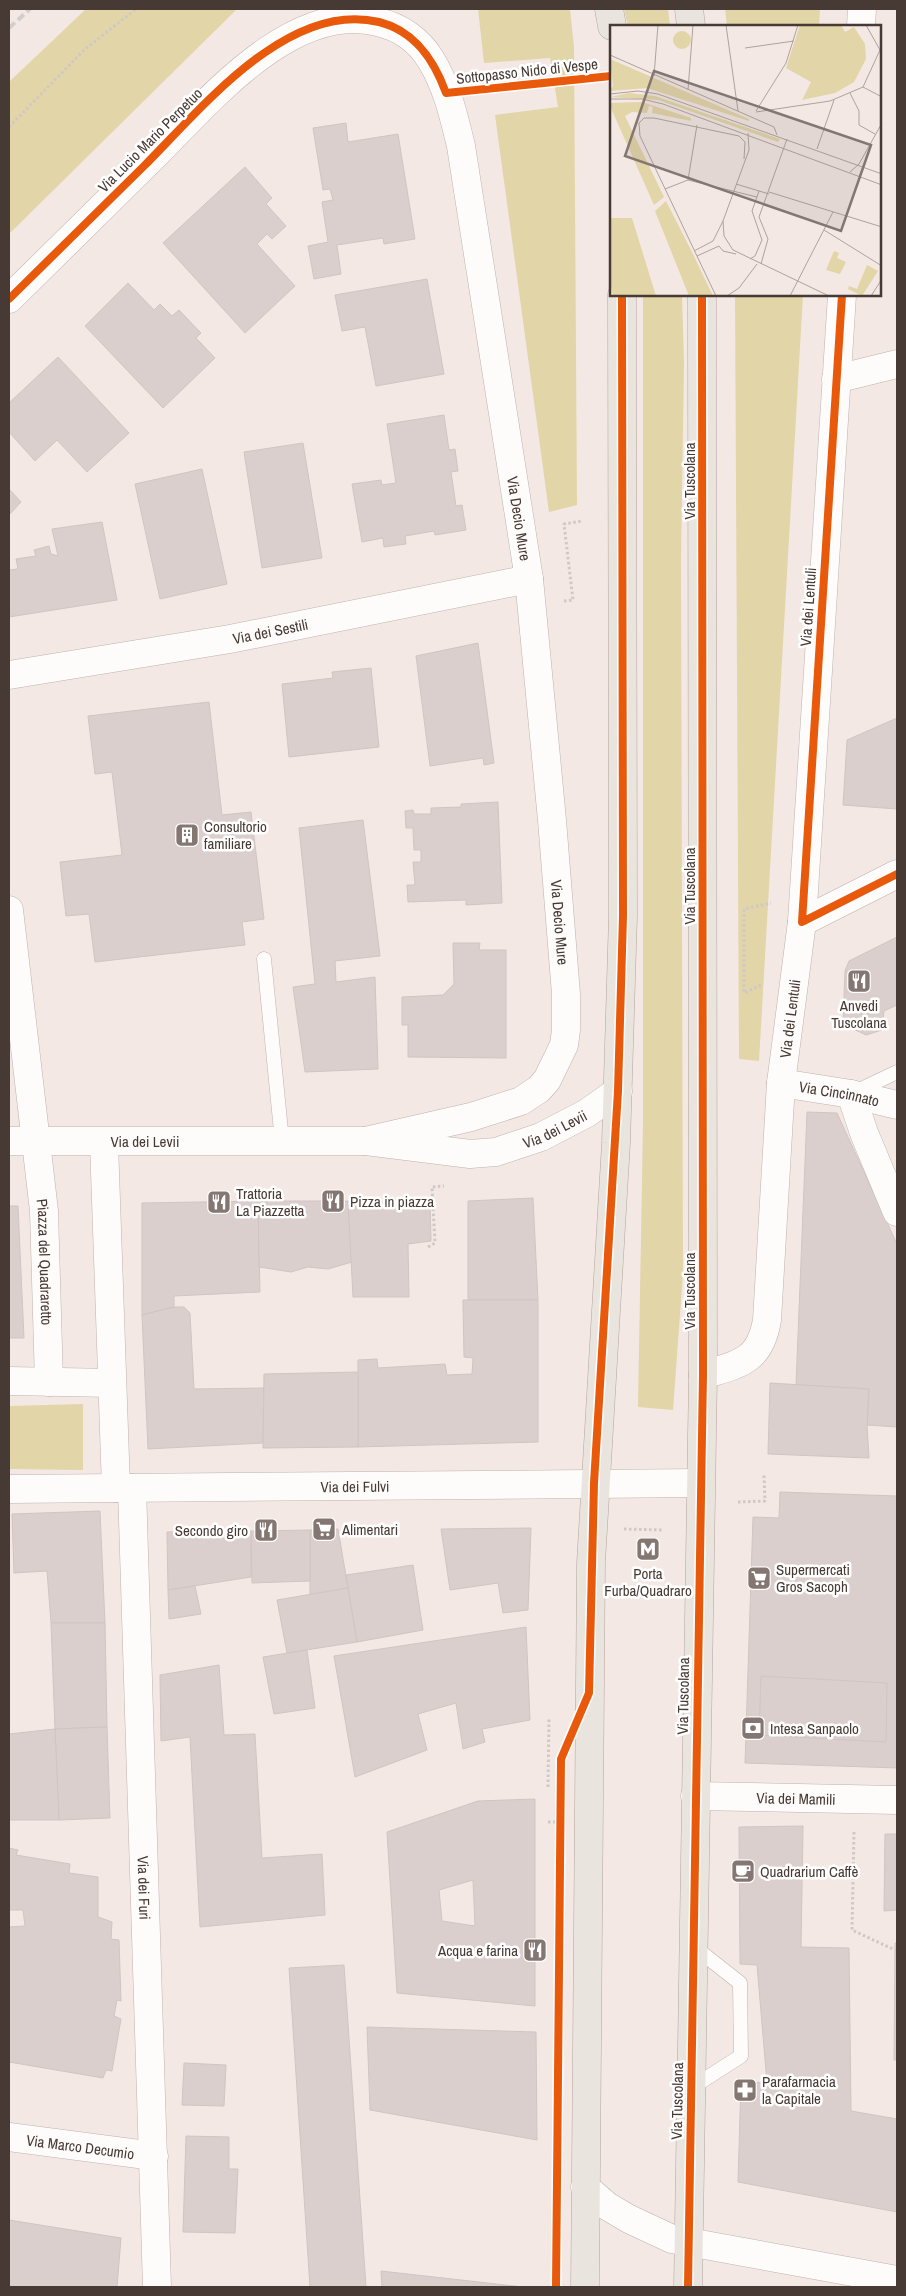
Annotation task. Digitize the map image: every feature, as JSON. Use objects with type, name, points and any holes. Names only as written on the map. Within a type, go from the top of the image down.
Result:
[{"type":"main road","points":[[609,9],[612,25]]},
{"type":"main road","points":[[689,9],[691,25]]},
{"type":"main road","points":[[585,2287],[590,1563],[618,1091],[623,916],[622,296]]},
{"type":"main road","name":"Via Tuscolana","points":[[688,2287],[702,1375],[702,296]]},
{"type":"street","name":"Via Decio Mure","points":[[326,22],[365,19],[393,26],[412,37],[430,58],[446,93],[461,146],[530,579],[552,820],[566,1012],[564,1045],[547,1080],[532,1094]]},
{"type":"street","name":"Via Lucio Mario Perpetuo","points":[[9,299],[239,72],[285,39],[326,22]]},
{"type":"street","name":"Via dei Lentuli","points":[[702,1375],[745,1360],[757,1350],[765,1334],[781,1083],[802,922],[842,296]]},
{"type":"street","points":[[836,380],[897,364]]},
{"type":"street","name":"Via dei Sestili","points":[[9,674],[230,639],[530,579]]},
{"type":"street","points":[[802,922],[897,874]]},
{"type":"street","name":"Piazza del Quadraretto","points":[[9,910],[44,1211],[49,1382]]},
{"type":"street","name":"Via Cincinnato","points":[[781,1083],[851,1094],[897,1105]]},
{"type":"street","name":"Via dei Levii","points":[[9,1141],[104,1143],[366,1142],[470,1154],[496,1152],[541,1137],[587,1113],[618,1091]]},
{"type":"street","name":"Via dei Levii","points":[[366,1142],[470,1118],[509,1106],[532,1094]]},
{"type":"street","points":[[851,1094],[864,1133],[897,1212]]},
{"type":"street","points":[[9,1489],[124,1488],[112,1383],[104,1143]]},
{"type":"street","points":[[9,1381],[112,1383]]},
{"type":"street","points":[[594,1484],[700,1483]]},
{"type":"street","name":"Via dei Fulvi","points":[[124,1488],[594,1484]]},
{"type":"street","name":"Via dei Furi","points":[[124,1488],[154,2156],[157,2287]]},
{"type":"street","name":"Via dei Mamili","points":[[695,1796],[897,1800]]},
{"type":"street","name":"Via Marco Decumio","points":[[9,2137],[154,2156]]},
{"type":"street","points":[[585,2187],[608,2206],[646,2229],[689,2243],[897,2280]]},
{"type":"lane","points":[[264,959],[282,1141]]},
{"type":"lane","points":[[851,1094],[897,1072]]},
{"type":"lane","points":[[692,2088],[741,2056],[740,1983],[693,1946]]},
{"type":"path","points":[[9,127],[84,50],[136,9]]},
{"type":"path","points":[[573,600],[564,524],[582,521]]},
{"type":"path","points":[[770,981],[744,993],[744,909],[774,902]]},
{"type":"path","points":[[736,959],[744,959]]},
{"type":"path","points":[[428,1247],[434,1243],[432,1187]]},
{"type":"path","points":[[738,1502],[765,1501],[764,1474]]},
{"type":"path","points":[[620,1529],[664,1530]]},
{"type":"path","points":[[548,1787],[549,1718]]},
{"type":"path","points":[[560,1813],[560,1832]]},
{"type":"path","points":[[854,1832],[852,1930],[895,1950]]},
{"type":"shaded area","points":[[86,9],[237,9],[9,234],[9,82]]},
{"type":"shaded area","points":[[478,9],[570,9],[574,47],[577,505],[549,512],[495,115],[558,107],[550,58],[484,63]]},
{"type":"shaded area","points":[[624,9],[668,9],[670,25],[628,25]]},
{"type":"shaded area","points":[[725,9],[820,9],[819,25],[727,25]]},
{"type":"shaded area","points":[[643,296],[682,296],[684,363],[681,559],[683,1274],[673,1410],[638,1407],[643,1123]]},
{"type":"shaded area","points":[[735,296],[803,296],[759,1061],[739,1059]]},
{"type":"shaded area","points":[[83,1404],[83,1470],[9,1469],[9,1406]]},
{"type":"building","points":[[346,123],[348,142],[398,134],[415,239],[384,244],[383,238],[337,245],[341,274],[314,279],[308,246],[328,242],[322,202],[333,200],[330,189],[323,190],[313,128]]},
{"type":"building","points":[[245,167],[272,198],[266,204],[286,226],[272,239],[267,234],[257,244],[295,286],[245,333],[163,243]]},
{"type":"building","points":[[427,279],[444,374],[376,386],[365,327],[342,331],[335,295]]},
{"type":"building","points":[[128,283],[154,310],[160,304],[172,316],[179,310],[201,333],[196,338],[215,358],[163,408],[85,326]]},
{"type":"building","points":[[58,357],[129,433],[87,472],[57,440],[35,461],[9,432],[9,403]]},
{"type":"building","points":[[444,415],[449,450],[455,449],[458,471],[451,472],[456,506],[462,505],[466,530],[435,535],[434,531],[405,536],[406,544],[384,547],[383,538],[362,542],[352,484],[381,480],[382,485],[396,483],[387,424]]},
{"type":"building","points":[[303,443],[322,558],[262,568],[244,452]]},
{"type":"building","points":[[202,469],[227,584],[160,599],[135,484]]},
{"type":"building","points":[[9,489],[21,502],[9,515]]},
{"type":"building","points":[[102,522],[117,600],[9,617],[9,570],[18,569],[16,559],[36,556],[34,550],[49,546],[51,554],[58,556],[52,529]]},
{"type":"building","points":[[478,643],[494,763],[484,765],[483,758],[430,766],[416,656]]},
{"type":"building","points":[[371,668],[379,747],[289,757],[282,684],[333,678],[332,672]]},
{"type":"building","name":"Consultorio familiare","points":[[209,702],[222,815],[251,812],[264,919],[242,922],[245,945],[95,962],[89,914],[66,916],[60,862],[122,855],[112,772],[95,774],[88,716]]},
{"type":"building","points":[[897,718],[897,809],[843,805],[847,740]]},
{"type":"building","points":[[498,802],[502,903],[466,905],[466,900],[408,902],[407,885],[415,885],[413,862],[421,862],[421,850],[414,850],[413,828],[406,828],[405,811],[413,810],[414,814],[431,814],[431,808],[461,807],[461,804]]},
{"type":"building","points":[[363,820],[380,956],[335,961],[336,982],[375,977],[378,1069],[305,1072],[293,987],[315,984],[299,828]]},
{"type":"building","points":[[897,937],[897,1005],[884,1011],[882,1030],[866,1035],[843,1024],[845,971],[849,961]]},
{"type":"building","points":[[453,943],[480,943],[479,950],[506,950],[506,1058],[408,1057],[408,1025],[402,1025],[402,997],[443,995],[454,984]]},
{"type":"building","points":[[807,1112],[837,1113],[897,1244],[897,1427],[867,1425],[869,1389],[796,1385]]},
{"type":"building","points":[[533,1198],[538,1300],[468,1300],[468,1201]]},
{"type":"building","points":[[258,1201],[260,1292],[174,1296],[174,1307],[142,1315],[142,1203]]},
{"type":"building","points":[[258,1201],[348,1201],[352,1262],[328,1269],[308,1267],[291,1272],[259,1267]]},
{"type":"building","points":[[348,1201],[430,1203],[431,1241],[408,1244],[409,1297],[353,1297]]},
{"type":"building","points":[[9,1206],[18,1206],[24,1338],[9,1338]]},
{"type":"building","points":[[463,1300],[538,1300],[538,1442],[358,1447],[358,1360],[377,1359],[378,1368],[445,1364],[447,1375],[472,1374],[473,1358],[464,1357]]},
{"type":"building","points":[[174,1307],[184,1307],[190,1313],[194,1389],[264,1388],[263,1443],[148,1449],[142,1315]]},
{"type":"building","points":[[358,1372],[358,1447],[263,1448],[264,1374]]},
{"type":"building","points":[[770,1383],[869,1389],[867,1425],[869,1458],[768,1454]]},
{"type":"building","points":[[780,1492],[897,1496],[897,1768],[745,1763],[753,1517],[779,1518]]},
{"type":"building","points":[[100,1511],[105,1623],[51,1623],[47,1571],[14,1573],[12,1514]]},
{"type":"building","points":[[531,1528],[528,1610],[503,1613],[498,1583],[450,1590],[441,1529]]},
{"type":"building","points":[[338,1529],[348,1588],[310,1596],[310,1530]]},
{"type":"building","points":[[310,1530],[310,1581],[252,1583],[251,1531]]},
{"type":"building","points":[[251,1531],[251,1577],[168,1590],[167,1532]]},
{"type":"building","points":[[413,1565],[423,1630],[357,1642],[346,1575]]},
{"type":"building","points":[[195,1586],[201,1614],[169,1619],[168,1590]]},
{"type":"building","points":[[348,1588],[357,1642],[287,1653],[277,1600]]},
{"type":"building","points":[[51,1623],[105,1623],[107,1727],[55,1729]]},
{"type":"building","points":[[526,1627],[530,1720],[482,1729],[485,1742],[463,1749],[456,1703],[418,1714],[427,1750],[355,1777],[334,1656]]},
{"type":"building","points":[[307,1650],[315,1708],[274,1714],[263,1657]]},
{"type":"building","points":[[219,1665],[224,1735],[255,1734],[262,1858],[322,1854],[325,1915],[200,1927],[190,1737],[161,1741],[160,1675]]},
{"type":"building","points":[[761,1676],[887,1683],[886,1742],[759,1735]]},
{"type":"building","points":[[107,1727],[110,1818],[59,1820],[55,1729]]},
{"type":"building","points":[[55,1729],[59,1820],[9,1820],[9,1734]]},
{"type":"building","points":[[535,1799],[535,2006],[397,1993],[387,1832],[478,1801]],"holes":[[[473,1880],[475,1926],[442,1921],[439,1890]]]},
{"type":"building","points":[[803,1826],[801,1947],[849,1948],[851,2111],[897,2119],[897,2212],[738,2182],[741,2082],[767,2083],[757,1965],[740,1964],[739,1827]]},
{"type":"building","points":[[885,1834],[897,1834],[897,1910],[884,1911]]},
{"type":"building","points":[[9,1848],[18,1850],[16,1855],[70,1864],[69,1873],[98,1877],[98,1917],[112,1922],[111,1939],[119,1940],[121,2001],[117,2000],[114,2016],[121,2019],[112,2071],[106,2070],[103,2078],[9,2062],[9,1927],[25,1926],[23,1910],[9,1910]]},
{"type":"building","points":[[895,1943],[897,1943],[897,2060],[894,2060]]},
{"type":"building","points":[[344,1965],[366,2287],[310,2287],[289,1968]]},
{"type":"building","points":[[367,2027],[536,2032],[537,2140],[370,2110]]},
{"type":"building","points":[[184,2063],[226,2065],[224,2106],[182,2105]]},
{"type":"building","points":[[186,2136],[229,2137],[229,2169],[238,2169],[235,2233],[183,2232]]},
{"type":"building","points":[[9,2220],[121,2238],[117,2287],[9,2287]]},
{"type":"building","points":[[381,2271],[523,2287],[382,2287]]},
{"type":"railway","points":[[9,28],[30,9]]},
{"type":"cycle path","name":"Sottopasso Nido di Vespe","points":[[9,299],[219,90],[249,64],[280,43],[312,27],[345,20],[379,22],[392,26],[403,32],[422,48],[436,69],[446,93],[610,76]]},
{"type":"cycle path","points":[[556,2287],[561,1759],[589,1693],[594,1483],[618,1091],[623,916],[622,296]]},
{"type":"cycle path","points":[[688,2287],[703,1375],[702,296]]},
{"type":"cycle path","points":[[842,296],[802,922],[897,874]]},
{"type":"place","name":"Consultorio familiare","points":[[187,835]]},
{"type":"place","name":"Anvedi Tuscolana","points":[[859,981]]},
{"type":"place","name":"Pizza in piazza","points":[[333,1201]]},
{"type":"place","name":"Trattoria La Piazzetta","points":[[219,1202]]},
{"type":"place","name":"Alimentari","points":[[324,1529]]},
{"type":"place","name":"Secondo giro","points":[[266,1530]]},
{"type":"place","name":"Porta Furba/Quadraro","points":[[648,1549]]},
{"type":"place","name":"Supermercati Gros Sacoph","points":[[759,1578]]},
{"type":"place","name":"Intesa Sanpaolo","points":[[753,1728]]},
{"type":"place","name":"Quadrarium Caffè","points":[[743,1871]]},
{"type":"place","name":"Acqua e farina","points":[[535,1950]]},
{"type":"place","name":"Parafarmacia la Capitale","points":[[745,2090]]}]
